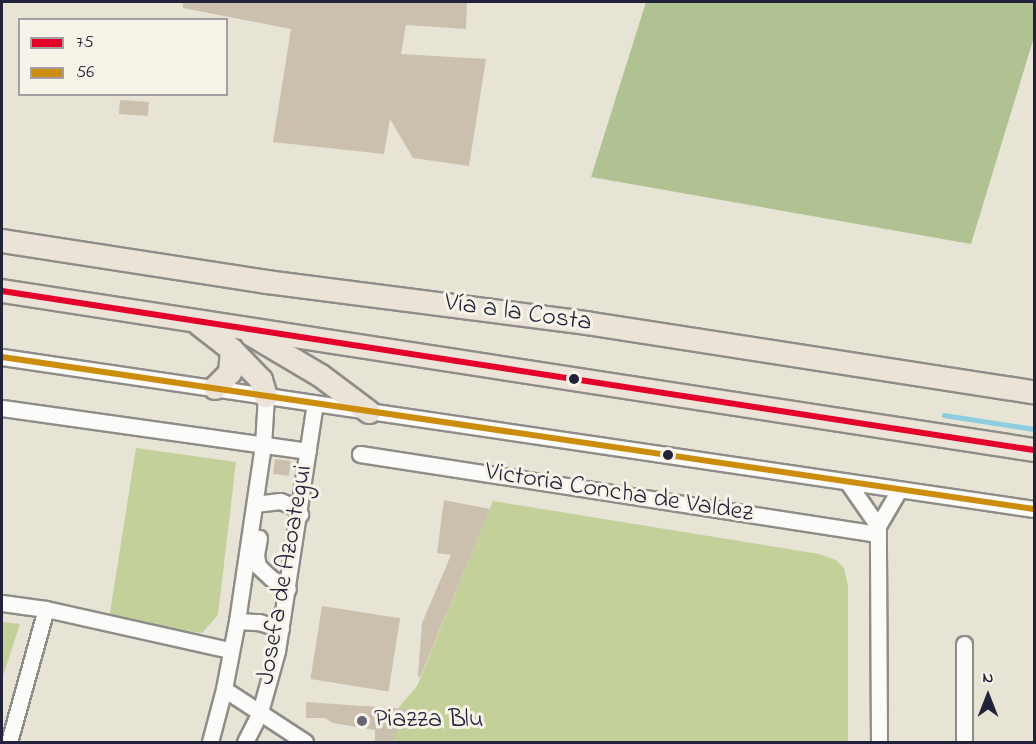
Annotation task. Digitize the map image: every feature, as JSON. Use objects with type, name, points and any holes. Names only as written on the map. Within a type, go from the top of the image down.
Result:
[{"type":"highway","name":"Vía a la Costa","points":[[2,241],[267,282],[608,326],[1035,392]]},
{"type":"highway","points":[[2,291],[198,323],[1035,450]]},
{"type":"highway","points":[[198,323],[232,350],[261,380],[266,396]]},
{"type":"highway","points":[[240,328],[321,376],[369,412]]},
{"type":"highway","points":[[215,388],[230,373],[232,350]]},
{"type":"street","points":[[2,357],[1035,509]]},
{"type":"street","name":"Josefa de Azoategui","points":[[210,741],[224,689],[237,621],[263,445],[266,396]]},
{"type":"street","name":"Josefa de Azoategui","points":[[245,742],[260,711],[281,629],[315,404]]},
{"type":"street","points":[[2,408],[308,451]]},
{"type":"street","name":"Victoria Concha de Valdez","points":[[360,454],[878,530]]},
{"type":"street","points":[[848,483],[878,530]]},
{"type":"street","points":[[879,742],[878,530],[899,490]]},
{"type":"street","points":[[288,589],[278,584],[258,566],[256,555],[260,524],[254,508],[280,501],[293,506],[300,514]]},
{"type":"street","points":[[2,603],[45,609],[230,650]]},
{"type":"street","points":[[7,740],[45,609]]},
{"type":"street","points":[[237,621],[259,622],[281,629]]},
{"type":"street","points":[[964,644],[964,742]]},
{"type":"street","points":[[224,689],[304,742]]},
{"type":"green space","points":[[646,2],[1034,2],[1034,37],[971,244],[591,177]]},
{"type":"green space","points":[[136,448],[236,462],[218,615],[202,633],[109,619]]},
{"type":"green space","points":[[493,501],[819,554],[836,560],[844,568],[848,586],[848,742],[394,742],[399,707],[417,686]]},
{"type":"green space","points":[[2,622],[20,624],[2,679]]},
{"type":"building","points":[[183,2],[467,2],[466,29],[406,25],[401,54],[486,59],[469,166],[413,158],[390,119],[384,154],[273,142],[291,29],[183,8]]},
{"type":"building","points":[[120,100],[149,102],[148,116],[119,114]]},
{"type":"building","points":[[275,459],[291,461],[289,476],[273,474]]},
{"type":"building","points":[[444,500],[490,509],[420,677],[418,676],[422,623],[451,555],[437,553]]},
{"type":"building","points":[[322,606],[400,618],[388,691],[310,679]]},
{"type":"building","name":"Piazza Blu","points":[[306,702],[407,709],[393,742],[375,742],[375,730],[333,723],[325,718],[306,718]]},
{"type":"waterway","points":[[944,415],[1034,429]]},
{"type":"transit line","name":"75","points":[[2,291],[1034,450]]},
{"type":"transit line","name":"56","points":[[2,357],[1034,509]]},
{"type":"place","name":"Piazza Blu","points":[[362,721]]}]
